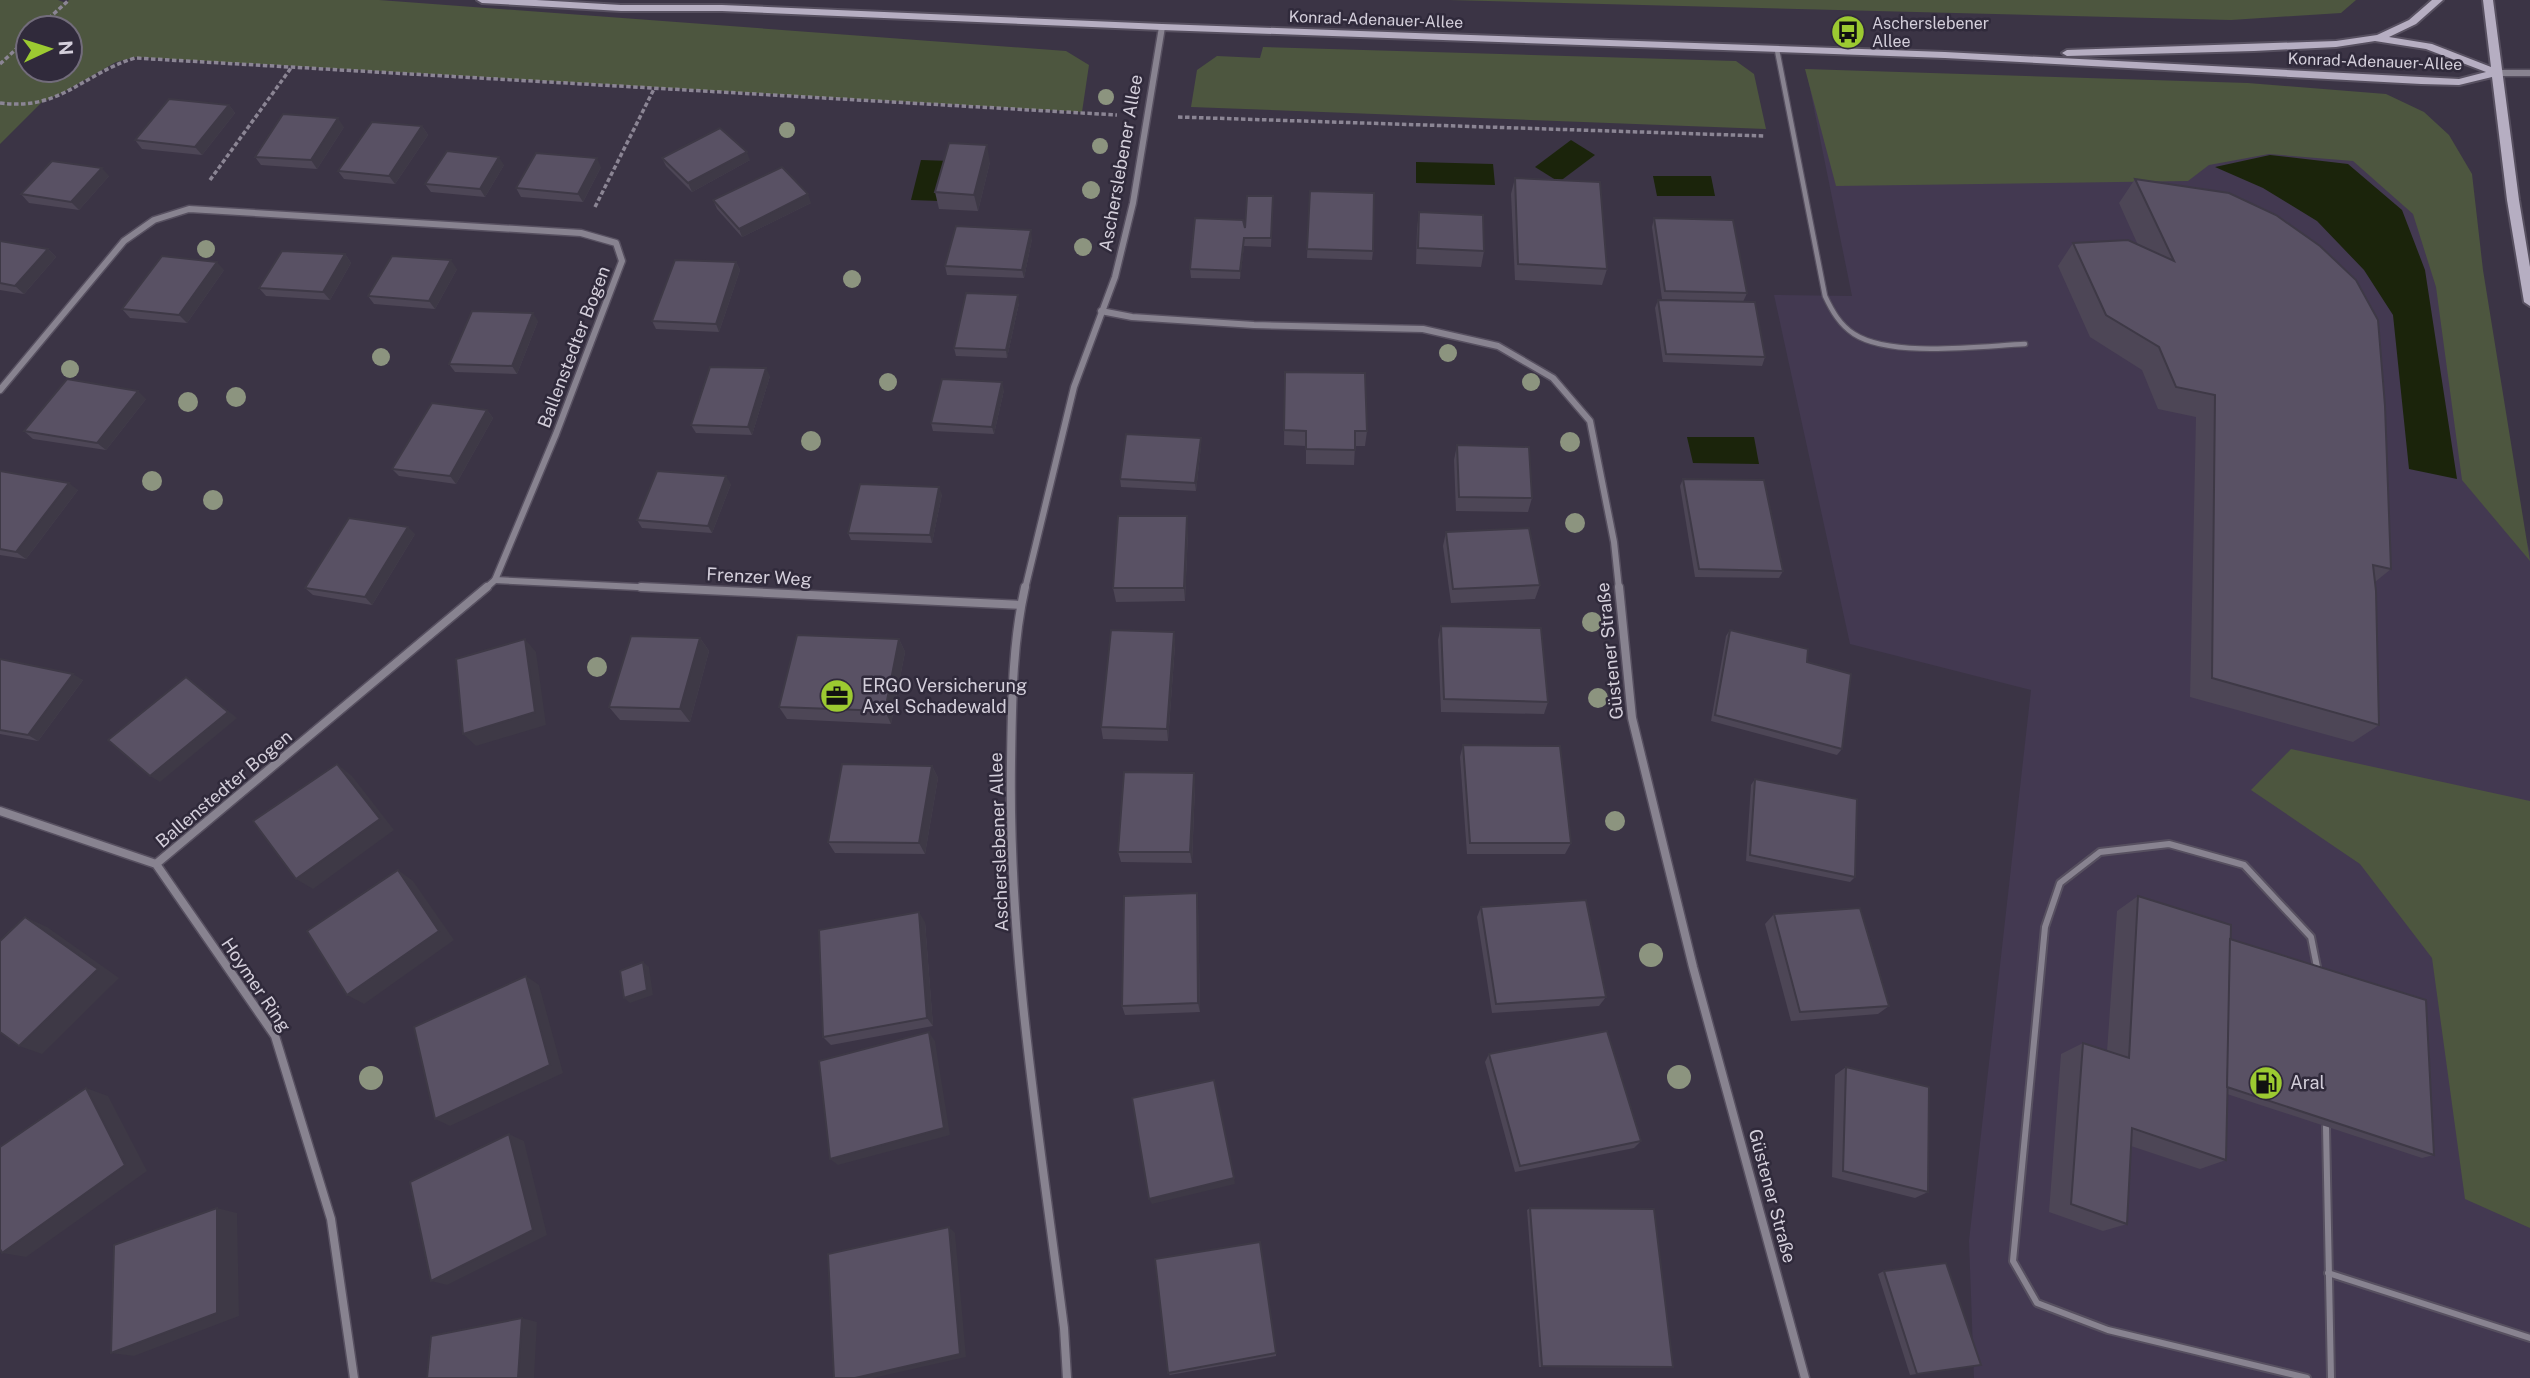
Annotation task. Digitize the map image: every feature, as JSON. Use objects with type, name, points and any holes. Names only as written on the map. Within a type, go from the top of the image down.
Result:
[{"type":"main road","name":"Konrad-Adenauer-Allee","points":[[482,0],[621,8],[722,8],[1945,55],[2421,81],[2459,82],[2497,73]]},
{"type":"main road","name":"Konrad-Adenauer-Allee","points":[[677,0],[722,8]]},
{"type":"main road","points":[[2375,38],[2397,32],[2424,14],[2438,0]]},
{"type":"main road","points":[[2488,0],[2530,302]]},
{"type":"main road","name":"Konrad-Adenauer-Allee","points":[[1945,55],[2254,48],[2336,44],[2375,38],[2428,46],[2497,73]]},
{"type":"street","name":"Ascherslebener Allee","points":[[1068,1378],[1065,1328],[1024,1018],[1010,827],[1012,674],[1021,606],[1074,387],[1115,277],[1133,203],[1145,116],[1162,27]]},
{"type":"street","points":[[2497,73],[2530,73]]},
{"type":"street","name":"Ballenstedter Bogen","points":[[0,390],[124,240],[147,222],[189,209],[581,233],[616,243],[622,261],[556,433],[495,580],[156,864]]},
{"type":"street","name":"Güstener Straße","points":[[1101,311],[1132,317],[1254,325],[1423,328],[1498,346],[1553,378],[1590,421],[1614,542],[1632,718],[1693,967],[1805,1378]]},
{"type":"street","name":"Frenzer Weg","points":[[495,580],[1021,606]]},
{"type":"street","points":[[0,811],[156,864]]},
{"type":"street","name":"Hoymer Ring","points":[[156,864],[275,1036],[331,1219],[354,1378]]},
{"type":"lane","points":[[1777,50],[1825,296],[1838,321],[1860,339],[1909,349],[2025,344]]},
{"type":"lane","points":[[2307,1378],[2108,1330],[2037,1303],[2012,1261],[2045,927],[2060,883],[2100,852],[2169,844],[2244,865],[2311,937],[2318,974]]},
{"type":"lane","points":[[2326,1127],[2331,1378]]},
{"type":"lane","points":[[2328,1273],[2530,1338]]},
{"type":"path","points":[[54,14],[69,0]]},
{"type":"path","points":[[0,64],[14,51]]},
{"type":"path","points":[[0,103],[28,105],[42,102],[62,94],[117,62],[135,58],[1145,116],[1793,137]]},
{"type":"path","points":[[189,209],[292,68]]},
{"type":"path","points":[[581,233],[654,89]]},
{"type":"shaded area","points":[[0,0],[58,0],[66,3],[69,0],[379,0],[1066,51],[1089,65],[1082,112],[136,57],[116,62],[84,80],[84,14],[14,14],[14,84],[78,84],[42,102],[0,144],[0,104],[12,104],[0,103]]},
{"type":"shaded area","points":[[1449,0],[2356,0],[2341,13],[2231,20]]},
{"type":"shaded area","points":[[1263,47],[1736,61],[1754,74],[1766,129],[1191,107],[1197,70],[1217,56],[1260,58]]},
{"type":"shaded area","points":[[1805,69],[2248,83],[2386,94],[2424,112],[2449,135],[2472,174],[2483,270],[2530,561],[2462,480],[2436,287],[2413,214],[2353,161],[2269,154],[2209,165],[2188,181],[1836,186]]},
{"type":"shaded area","points":[[1808,79],[2399,113],[2530,552],[2530,1378],[1974,1378],[1969,1241],[2031,690],[1850,644],[1774,295],[1852,296]]},
{"type":"shaded area","points":[[1571,140],[1595,155],[1559,182],[1535,167]]},
{"type":"shaded area","points":[[2270,155],[2348,164],[2402,210],[2425,270],[2457,479],[2409,469],[2393,315],[2364,270],[2317,221],[2263,188],[2215,167]]},
{"type":"shaded area","points":[[921,160],[950,161],[940,201],[911,200]]},
{"type":"shaded area","points":[[1416,162],[1493,164],[1495,185],[1416,183]]},
{"type":"shaded area","points":[[1653,176],[1711,176],[1715,196],[1657,196]]},
{"type":"shaded area","points":[[1687,437],[1754,437],[1759,464],[1693,463]]},
{"type":"shaded area","points":[[2291,749],[2530,801],[2530,1228],[2465,1199],[2432,958],[2360,864],[2251,790]]},
{"type":"building","points":[[169,99],[229,105],[195,147],[135,140]]},
{"type":"building","points":[[283,114],[338,118],[311,160],[255,157]]},
{"type":"building","points":[[372,122],[422,126],[389,176],[338,171]]},
{"type":"building","points":[[720,128],[747,152],[688,183],[662,158]]},
{"type":"building","points":[[949,143],[987,145],[974,195],[935,192]]},
{"type":"building","points":[[447,151],[499,157],[480,189],[425,184]]},
{"type":"building","points":[[536,153],[597,158],[578,194],[516,188]]},
{"type":"building","points":[[52,161],[102,168],[71,202],[21,194]]},
{"type":"building","points":[[782,167],[808,194],[739,229],[713,200]]},
{"type":"building","points":[[1515,178],[1600,182],[1607,269],[1518,264]]},
{"type":"building","points":[[2135,179],[2229,193],[2276,215],[2320,246],[2356,280],[2378,320],[2385,406],[2391,569],[2373,565],[2379,725],[2212,678],[2215,395],[2176,387],[2159,347],[2106,315],[2073,243],[2128,240],[2174,261]]},
{"type":"building","points":[[1310,191],[1374,193],[1373,251],[1307,249]]},
{"type":"building","points":[[1247,196],[1273,196],[1271,238],[1244,238],[1240,271],[1190,269],[1195,218],[1243,220],[1245,228]]},
{"type":"building","points":[[1419,212],[1483,215],[1484,251],[1418,248]]},
{"type":"building","points":[[1654,218],[1733,220],[1747,293],[1665,291]]},
{"type":"building","points":[[956,226],[1031,230],[1022,270],[945,266]]},
{"type":"building","points":[[0,241],[48,249],[15,286],[0,283]]},
{"type":"building","points":[[282,251],[345,254],[323,292],[259,288]]},
{"type":"building","points":[[162,256],[217,262],[179,315],[122,309]]},
{"type":"building","points":[[392,256],[451,260],[429,301],[368,296]]},
{"type":"building","points":[[675,260],[736,262],[716,324],[652,321]]},
{"type":"building","points":[[966,293],[1018,295],[1006,350],[954,348]]},
{"type":"building","points":[[1658,300],[1755,302],[1765,357],[1666,354]]},
{"type":"building","points":[[472,311],[533,313],[512,366],[449,364]]},
{"type":"building","points":[[710,367],[766,368],[748,427],[691,425]]},
{"type":"building","points":[[1285,372],[1365,373],[1367,431],[1355,431],[1355,450],[1306,449],[1306,431],[1284,430]]},
{"type":"building","points":[[67,379],[138,391],[97,443],[24,431]]},
{"type":"building","points":[[942,379],[1002,382],[992,427],[931,423]]},
{"type":"building","points":[[432,403],[487,410],[450,476],[392,469]]},
{"type":"building","points":[[1126,434],[1201,438],[1195,483],[1120,479]]},
{"type":"building","points":[[1457,445],[1529,447],[1532,498],[1459,497]]},
{"type":"building","points":[[0,471],[69,483],[16,552],[0,549]]},
{"type":"building","points":[[657,471],[726,476],[708,526],[637,520]]},
{"type":"building","points":[[1683,479],[1764,480],[1783,571],[1699,569]]},
{"type":"building","points":[[860,484],[939,487],[930,535],[848,533]]},
{"type":"building","points":[[1118,516],[1187,516],[1184,588],[1113,588]]},
{"type":"building","points":[[349,518],[408,527],[365,597],[305,588]]},
{"type":"building","points":[[1529,528],[1540,585],[1453,589],[1446,532]]},
{"type":"building","points":[[1441,626],[1541,628],[1548,702],[1444,699]]},
{"type":"building","points":[[1111,630],[1174,632],[1167,729],[1101,727]]},
{"type":"building","points":[[1730,630],[1808,649],[1807,662],[1851,674],[1842,749],[1715,715]]},
{"type":"building","points":[[797,635],[899,639],[885,711],[779,707]]},
{"type":"building","points":[[631,636],[700,638],[680,709],[609,707]]},
{"type":"building","points":[[525,639],[535,712],[463,734],[456,659]]},
{"type":"building","points":[[0,659],[73,674],[28,735],[0,730]]},
{"type":"building","points":[[186,677],[228,712],[150,776],[108,740]]},
{"type":"building","points":[[1463,745],[1560,746],[1571,843],[1470,843]]},
{"type":"building","points":[[337,764],[380,819],[296,879],[253,821]]},
{"type":"building","points":[[842,764],[932,766],[919,843],[828,842]]},
{"type":"building","points":[[1124,772],[1194,773],[1190,852],[1118,852]]},
{"type":"building","points":[[1755,779],[1857,799],[1855,877],[1750,855]]},
{"type":"building","points":[[398,870],[439,931],[347,995],[307,931]]},
{"type":"building","points":[[1197,893],[1198,1003],[1122,1006],[1124,896]]},
{"type":"building","points":[[2138,896],[2231,925],[2226,1160],[2132,1128],[2127,1224],[2071,1204],[2083,1043],[2129,1058]]},
{"type":"building","points":[[1586,900],[1606,997],[1496,1004],[1481,907]]},
{"type":"building","points":[[1860,908],[1889,1006],[1800,1012],[1774,914]]},
{"type":"building","points":[[919,912],[927,1018],[823,1037],[819,930]]},
{"type":"building","points":[[25,917],[98,969],[19,1046],[0,1032],[0,941]]},
{"type":"building","points":[[2230,939],[2426,1000],[2434,1155],[2227,1087]]},
{"type":"building","points":[[643,962],[647,990],[624,998],[620,971]]},
{"type":"building","points":[[526,976],[550,1065],[435,1119],[414,1027]]},
{"type":"building","points":[[1607,1031],[1641,1141],[1520,1166],[1489,1054]]},
{"type":"building","points":[[929,1032],[944,1128],[830,1159],[819,1061]]},
{"type":"building","points":[[1846,1067],[1929,1087],[1928,1192],[1843,1171]]},
{"type":"building","points":[[1214,1080],[1234,1178],[1149,1199],[1132,1098]]},
{"type":"building","points":[[86,1088],[125,1165],[2,1253],[0,1147]]},
{"type":"building","points":[[509,1134],[533,1230],[431,1281],[410,1182]]},
{"type":"building","points":[[217,1208],[217,1313],[111,1353],[114,1245]]},
{"type":"building","points":[[1530,1208],[1654,1209],[1673,1367],[1542,1366]]},
{"type":"building","points":[[949,1227],[960,1354],[855,1378],[834,1378],[828,1254]]},
{"type":"building","points":[[1260,1242],[1276,1353],[1168,1373],[1155,1259]]},
{"type":"building","points":[[1946,1263],[1981,1365],[1917,1374],[1884,1271]]},
{"type":"building","points":[[522,1318],[518,1378],[427,1378],[431,1336]]},
{"type":"place","name":"Ascherslebener Allee","points":[[1848,32]]},
{"type":"place","name":"ERGO Versicherung Axel Schadewald","points":[[837,696]]},
{"type":"place","name":"Aral","points":[[2266,1083]]}]
